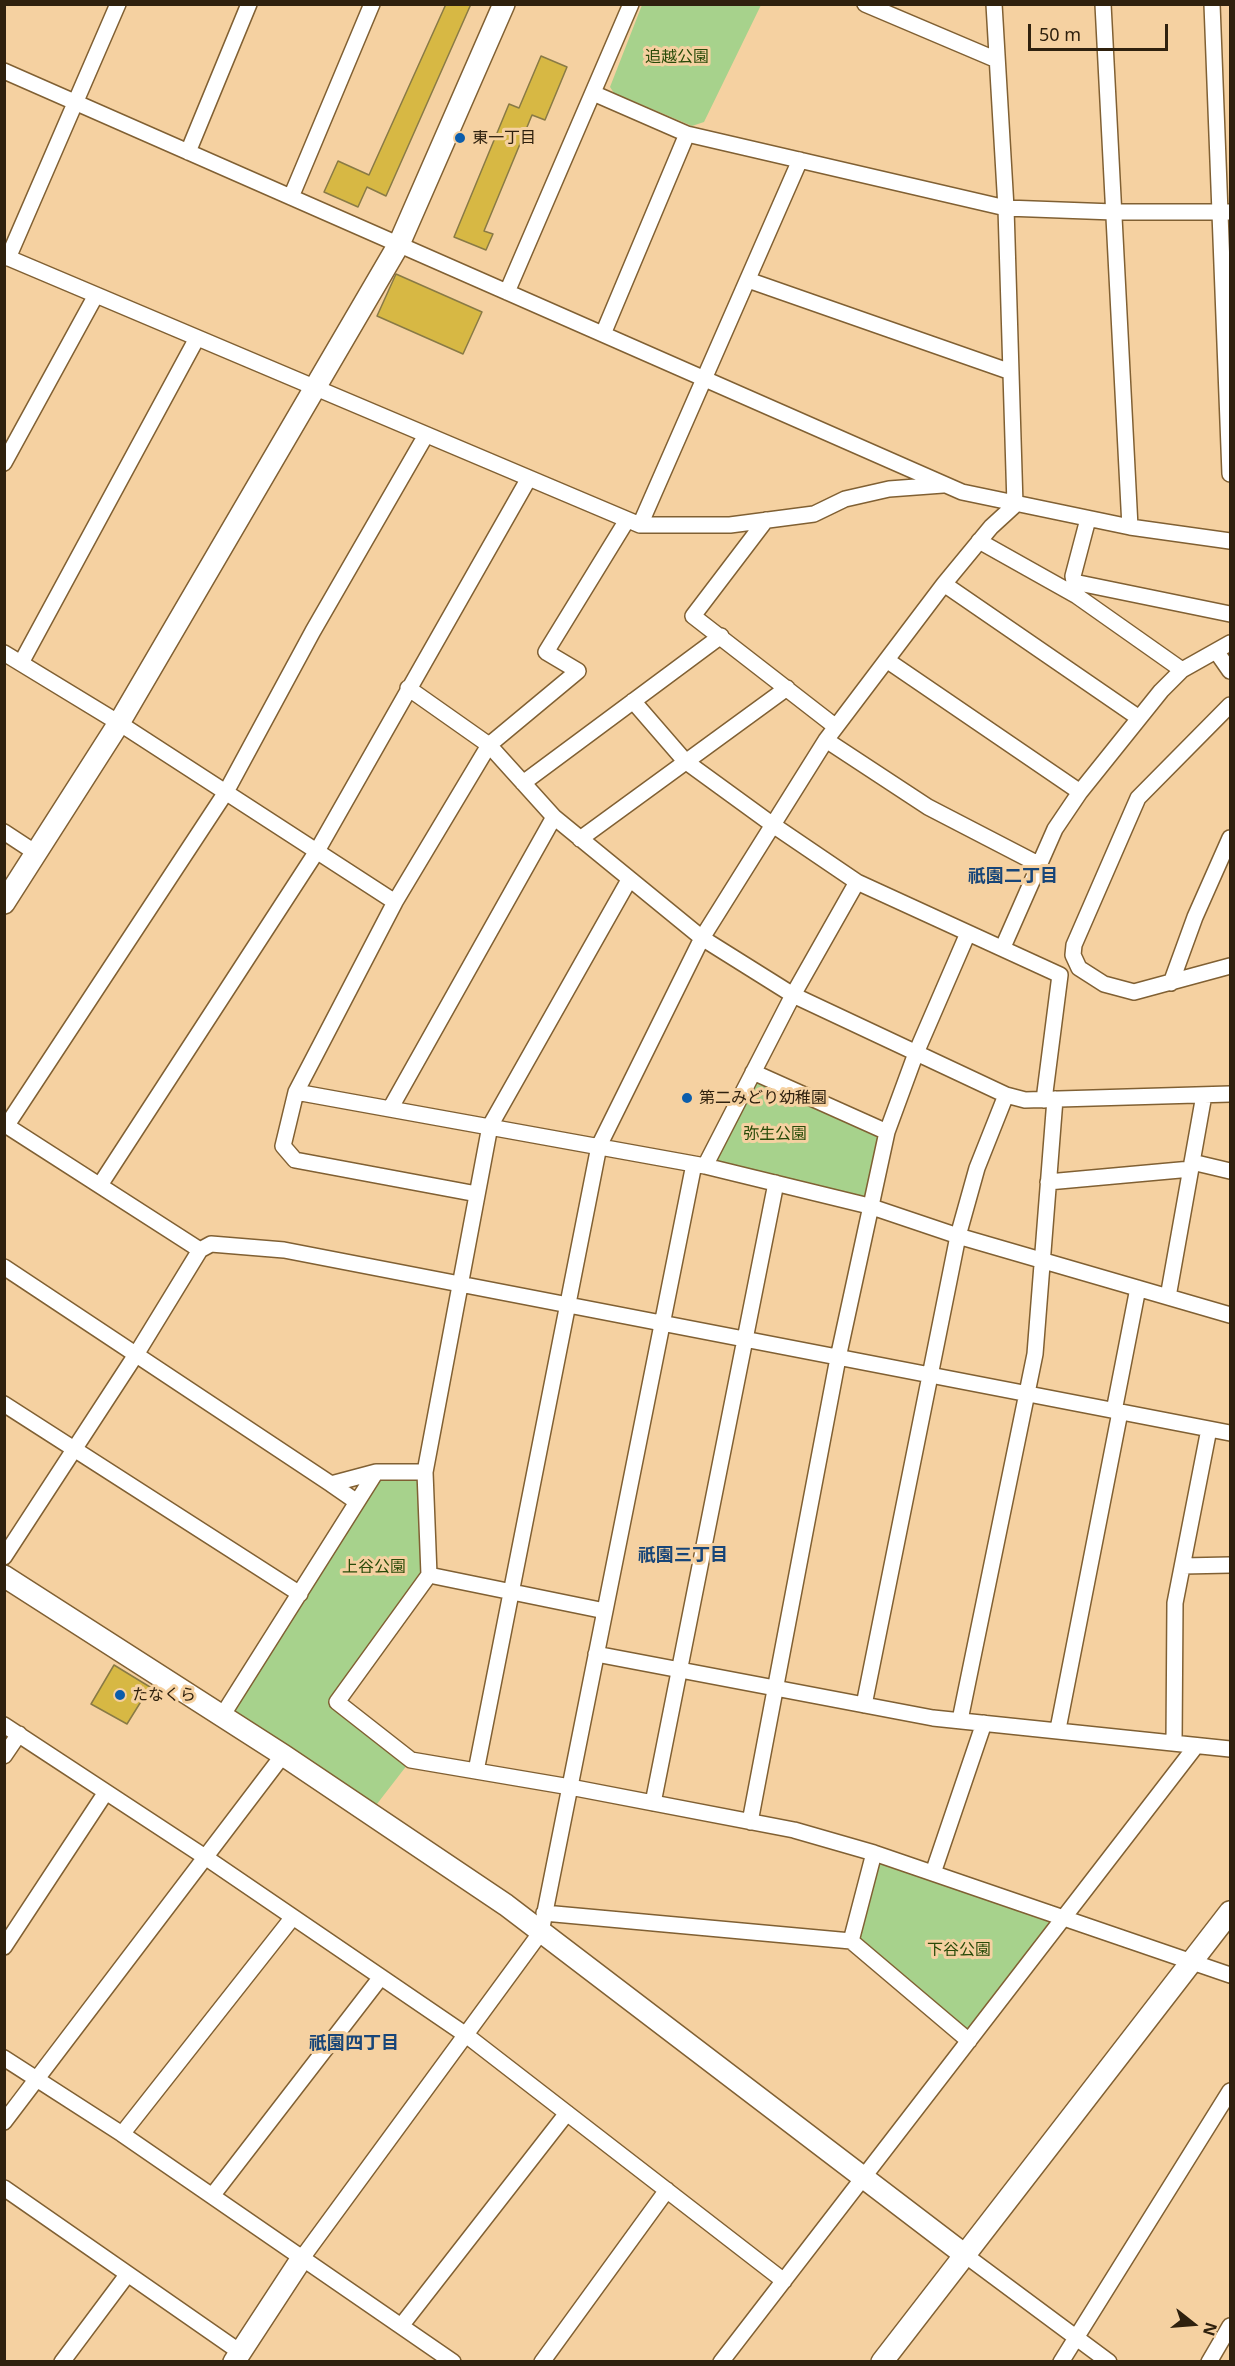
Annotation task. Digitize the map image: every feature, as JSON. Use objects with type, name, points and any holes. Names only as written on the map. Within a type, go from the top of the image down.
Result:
[{"type":"street","points":[[117,4],[6,257],[633,523],[729,525],[814,514],[845,499],[889,489],[946,485]]},
{"type":"street","points":[[188,152],[249,4]]},
{"type":"street","points":[[291,197],[372,4]]},
{"type":"street","points":[[4,903],[119,723],[399,244],[504,4]]},
{"type":"street","points":[[507,292],[631,4]]},
{"type":"street","points":[[865,4],[997,60]]},
{"type":"street","points":[[476,1771],[599,1146],[702,938],[826,740],[944,584],[979,541],[1015,505],[1006,208],[994,4]]},
{"type":"street","points":[[1102,4],[1130,527]]},
{"type":"street","points":[[1212,4],[1225,212],[1230,474]]},
{"type":"street","points":[[4,71],[962,492],[1015,505],[1130,527],[1230,541]]},
{"type":"street","points":[[593,93],[687,134],[1006,208],[1114,212],[1225,212]]},
{"type":"street","points":[[603,334],[687,134]]},
{"type":"street","points":[[477,1194],[295,1160],[283,1146],[296,1092],[395,902],[489,745],[578,671],[546,652],[633,523],[705,379],[800,160]]},
{"type":"street","points":[[748,280],[1011,372]]},
{"type":"street","points":[[4,463],[96,295]]},
{"type":"street","points":[[21,663],[197,338]]},
{"type":"street","points":[[200,1250],[6,1124],[226,792],[313,631],[426,435]]},
{"type":"street","points":[[100,1185],[317,851],[529,478]]},
{"type":"street","points":[[1076,589],[1077,557],[1089,519]]},
{"type":"street","points":[[766,520],[693,616],[836,727]]},
{"type":"street","points":[[979,541],[1076,589],[1182,670]]},
{"type":"street","points":[[944,584],[1139,718]]},
{"type":"street","points":[[1076,589],[1230,614]]},
{"type":"street","points":[[523,783],[720,636]]},
{"type":"street","points":[[1003,947],[1054,829],[1080,792],[1139,718],[1182,670],[1230,643]]},
{"type":"street","points":[[1216,651],[1230,671]]},
{"type":"street","points":[[4,653],[119,723],[395,902]]},
{"type":"street","points":[[888,661],[1080,792]]},
{"type":"street","points":[[408,688],[489,745],[554,817],[629,880],[702,938],[793,994],[1006,1095],[1025,1100],[1230,1094]]},
{"type":"street","points":[[580,839],[787,688]]},
{"type":"street","points":[[633,701],[685,761],[857,882],[1060,975],[1050,1100],[1044,1261],[1035,1354],[960,1720]]},
{"type":"street","points":[[1230,705],[1138,798],[1074,945],[1073,955],[1079,968],[1104,984],[1134,992],[1230,966]]},
{"type":"street","points":[[826,740],[928,807],[1038,864]]},
{"type":"street","points":[[390,1109],[554,817]]},
{"type":"street","points":[[4,832],[36,853]]},
{"type":"street","points":[[1171,983],[1195,917],[1230,838]]},
{"type":"street","points":[[629,880],[490,1126],[425,1472],[429,1575],[338,1702],[411,1760],[570,1787],[794,1830],[874,1853],[1230,1975]]},
{"type":"street","points":[[7,2197],[127,2275],[237,2357],[302,2258],[466,2036],[543,1922],[662,1324],[699,1165],[753,1072],[793,994],[857,882]]},
{"type":"street","points":[[750,1822],[838,1358],[869,1206],[887,1132],[915,1053],[968,933]]},
{"type":"street","points":[[753,1072],[887,1132]]},
{"type":"street","points":[[296,1092],[599,1146],[699,1165],[776,1183],[869,1206],[958,1236],[1230,1315]]},
{"type":"street","points":[[864,1705],[958,1236],[977,1168],[1006,1095]]},
{"type":"street","points":[[1168,1297],[1204,1095]]},
{"type":"street","points":[[1048,1182],[1191,1166],[1230,1171]]},
{"type":"street","points":[[653,1803],[776,1183]]},
{"type":"street","points":[[4,1557],[137,1353],[200,1250],[211,1244],[284,1250],[1230,1433]]},
{"type":"street","points":[[4,1267],[137,1353],[357,1502]]},
{"type":"street","points":[[1058,1729],[1138,1288]]},
{"type":"street","points":[[4,1404],[300,1594]]},
{"type":"street","points":[[1173,1743],[1174,1624],[1209,1429]]},
{"type":"street","points":[[332,1484],[376,1472],[425,1472]]},
{"type":"street","points":[[222,1716],[376,1472]]},
{"type":"street","points":[[1183,1566],[1230,1565]]},
{"type":"street","points":[[429,1575],[605,1611]]},
{"type":"street","points":[[4,1576],[283,1755],[506,1905],[543,1922],[863,2178],[1109,2361]]},
{"type":"street","points":[[596,1654],[864,1705],[960,1720],[1230,1749]]},
{"type":"street","points":[[933,1873],[984,1723]]},
{"type":"street","points":[[4,1725],[205,1857],[466,2036],[784,2281]]},
{"type":"street","points":[[4,1756],[19,1734]]},
{"type":"street","points":[[721,2361],[1196,1746]]},
{"type":"street","points":[[4,2122],[283,1755]]},
{"type":"street","points":[[4,1947],[106,1792]]},
{"type":"street","points":[[851,1941],[874,1853]]},
{"type":"street","points":[[882,2361],[1230,1912]]},
{"type":"street","points":[[122,2134],[293,1917]]},
{"type":"street","points":[[543,1922],[851,1941],[969,2041]]},
{"type":"street","points":[[212,2196],[381,1977]]},
{"type":"street","points":[[4,2058],[122,2134],[453,2361]]},
{"type":"street","points":[[1061,2361],[1230,2091]]},
{"type":"street","points":[[401,2326],[567,2113]]},
{"type":"street","points":[[542,2361],[667,2190]]},
{"type":"street","points":[[62,2361],[127,2275]]},
{"type":"street","points":[[1209,2361],[1230,2326]]},
{"type":"green space","name":"追越公園","points":[[642,5],[761,5],[704,122],[692,126],[614,93],[610,87]]},
{"type":"green space","name":"弥生公園","points":[[753,1072],[887,1132],[869,1206],[705,1166]]},
{"type":"green space","name":"上谷公園","points":[[376,1472],[425,1472],[429,1575],[338,1702],[411,1760],[370,1813],[222,1716]]},
{"type":"green space","name":"下谷公園","points":[[874,1853],[1063,1919],[969,2041],[851,1941]]},
{"type":"building","points":[[446,4],[471,4],[386,196],[367,187],[358,207],[324,192],[338,161],[369,175]]},
{"type":"building","points":[[541,56],[567,67],[545,120],[532,115],[484,231],[493,234],[486,250],[454,237],[509,104],[519,108]]},
{"type":"building","points":[[396,274],[482,312],[463,354],[377,316]]},
{"type":"building","name":"たなくら","points":[[114,1665],[150,1687],[127,1724],[91,1704]]},
{"type":"place","name":"東一丁目","points":[[460,138]]},
{"type":"place","name":"第二みどり幼稚園","points":[[687,1098]]},
{"type":"place","name":"たなくら","points":[[120,1695]]},
{"type":"district","name":"祇園二丁目","points":[[1013,877]]},
{"type":"district","name":"祇園三丁目","points":[[683,1556]]},
{"type":"district","name":"祇園四丁目","points":[[354,2044]]}]
